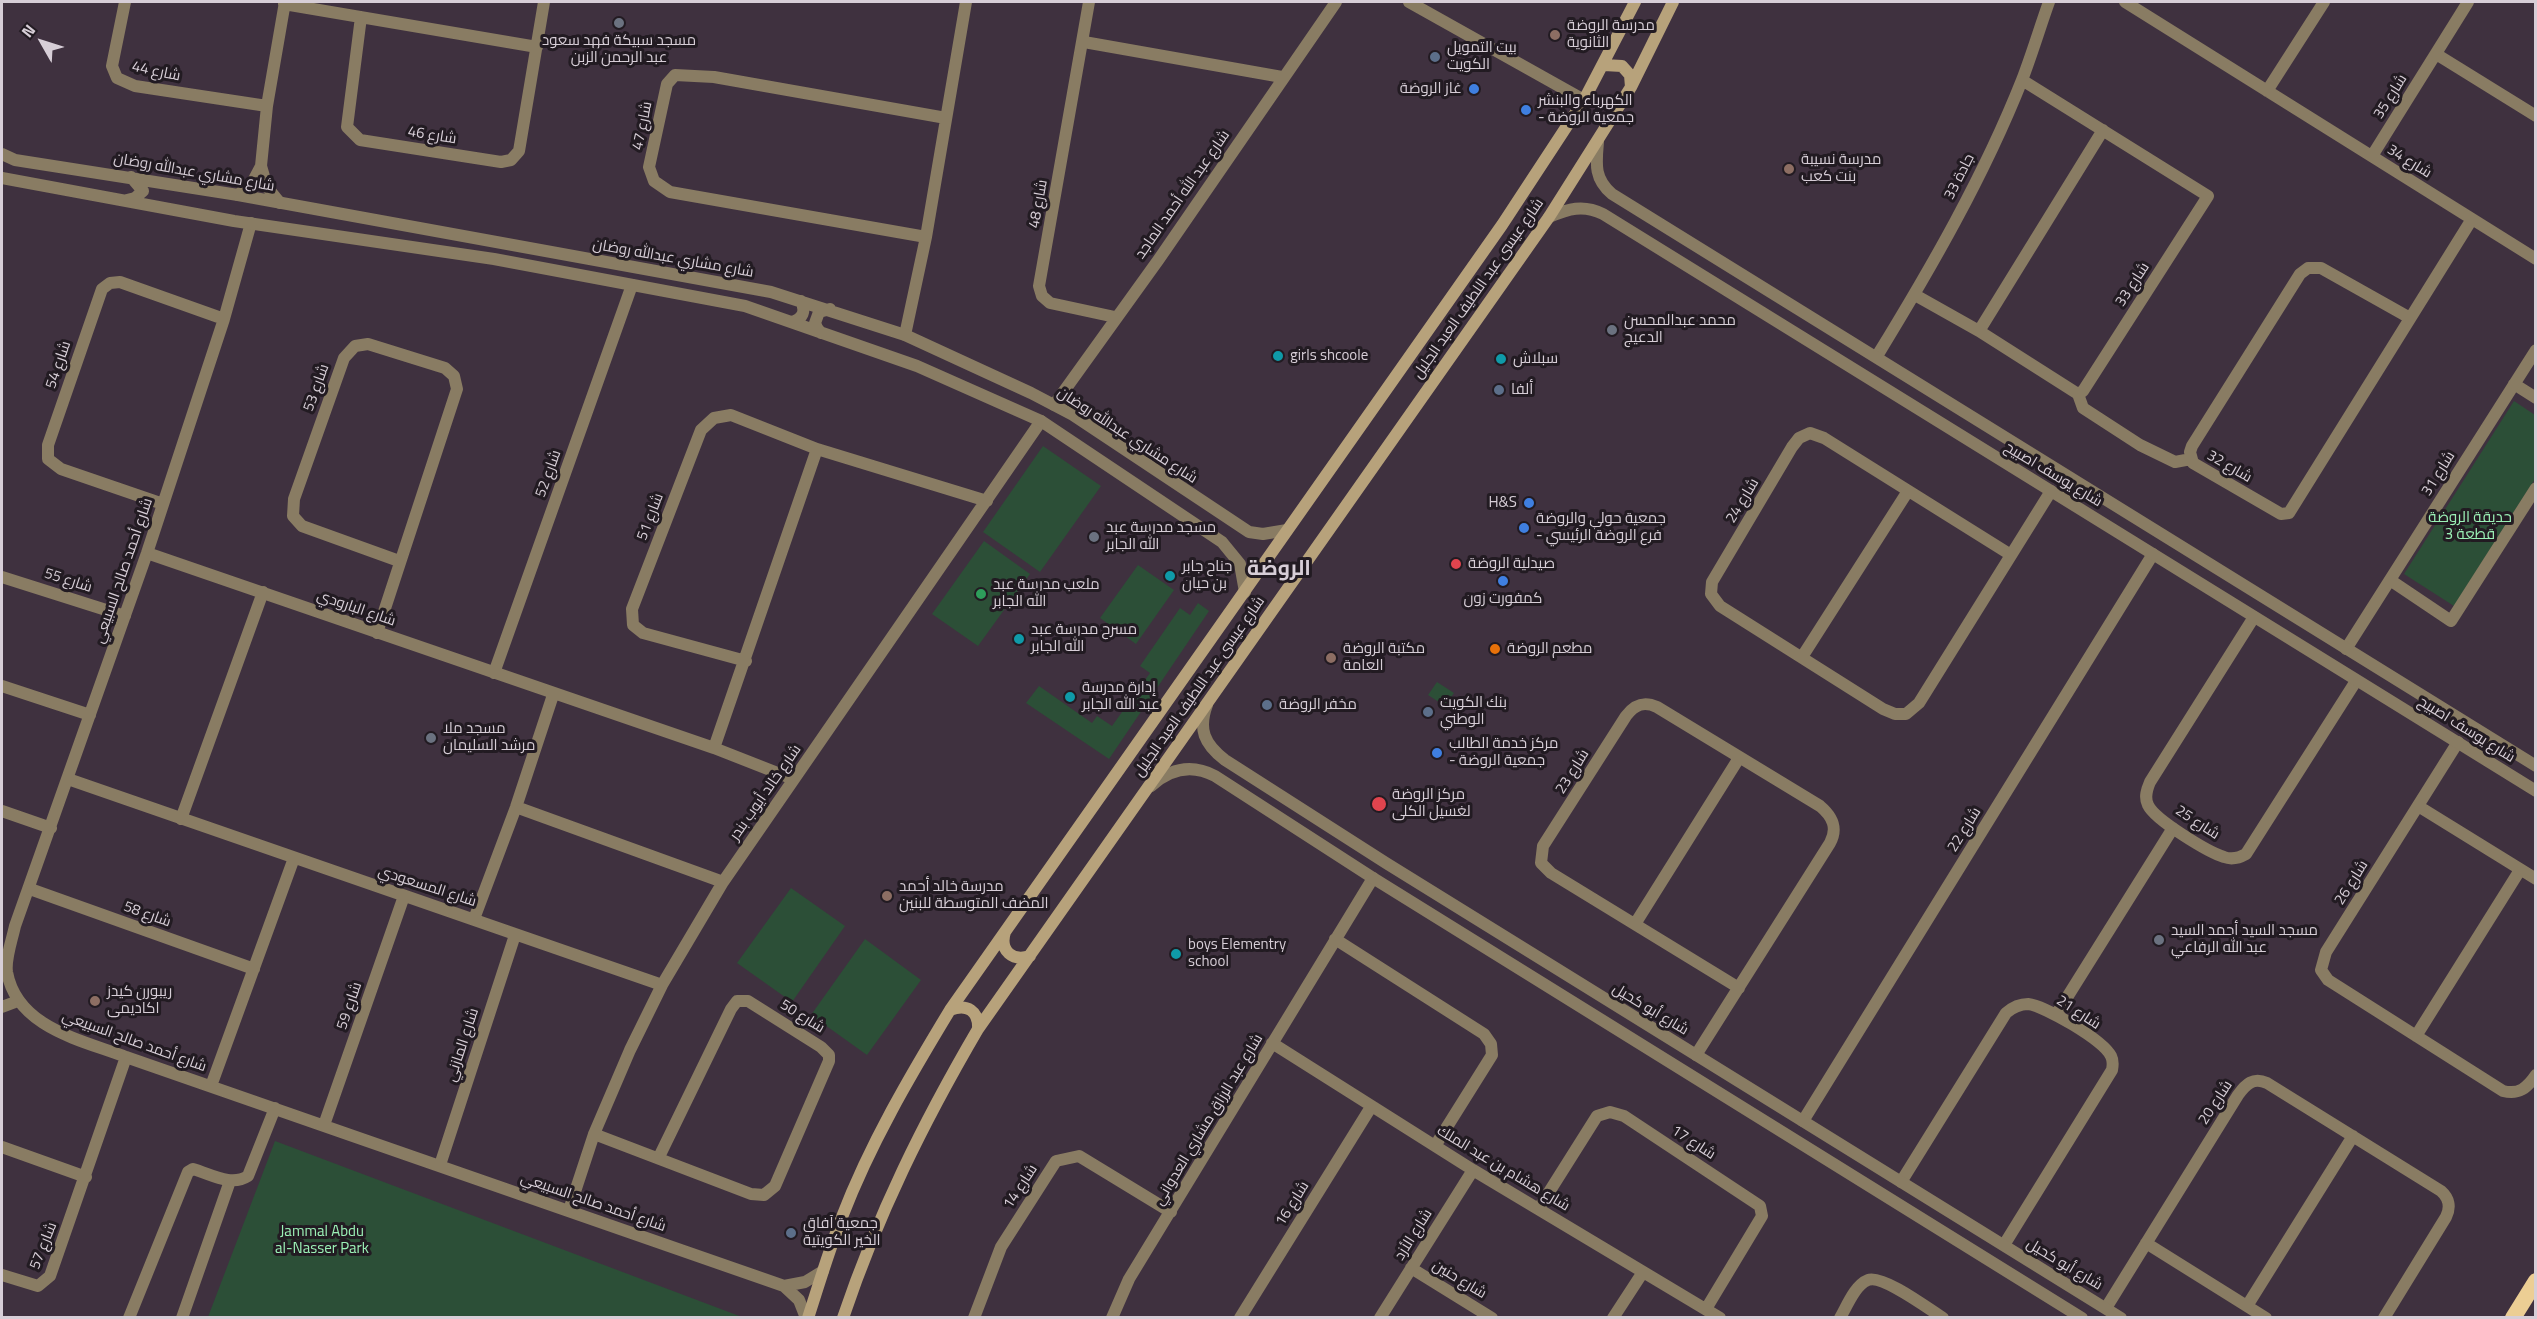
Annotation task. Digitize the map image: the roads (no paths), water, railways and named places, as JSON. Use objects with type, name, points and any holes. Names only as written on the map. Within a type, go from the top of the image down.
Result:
[{"type":"highway","points":[[2513,1317],[2535,1281]]},
{"type":"main road","name":"شارع عيسى عبد اللطيف العبد الجليل","points":[[807,1317],[843,1216],[872,1150],[912,1074],[950,1010],[1496,234],[1584,100],[1635,2]]},
{"type":"main road","name":"شارع عيسى عبد اللطيف العبد الجليل","points":[[843,1317],[862,1261],[893,1185],[941,1093],[978,1029],[1549,218],[1631,87],[1673,2]]},
{"type":"main road","points":[[1604,65],[1622,66],[1630,75],[1631,87]]},
{"type":"main road","points":[[1005,931],[1003,939],[1008,954],[1014,958],[1030,957]]},
{"type":"main road","points":[[950,1010],[967,1007],[975,1012],[979,1020],[978,1029]]},
{"type":"street","name":"شارع 44","points":[[125,2],[112,66],[117,78],[135,86],[267,106]]},
{"type":"street","name":"شارع 46","points":[[361,17],[347,127],[360,140],[501,162],[512,160],[519,151],[544,2]]},
{"type":"street","points":[[905,335],[926,237],[966,2]]},
{"type":"street","name":"شارع 48","points":[[1089,2],[1084,42],[1039,286],[1042,296],[1050,303],[1115,317]]},
{"type":"street","name":"شارع عبد الله أحمد الماجد","points":[[1054,405],[1115,317],[1159,259],[1282,77],[1336,2]]},
{"type":"street","points":[[1409,2],[1584,100]]},
{"type":"street","name":"جادة 33","points":[[1877,356],[1915,295],[1987,157],[2022,80],[2049,2]]},
{"type":"street","name":"شارع 34","points":[[2125,2],[2535,259]]},
{"type":"street","points":[[2267,90],[2324,2]]},
{"type":"street","name":"شارع 35","points":[[2372,156],[2468,2]]},
{"type":"street","points":[[280,203],[267,187],[261,166],[267,106],[285,3],[537,47]]},
{"type":"street","points":[[1084,42],[1282,77]]},
{"type":"street","points":[[2436,54],[2535,116]]},
{"type":"street","name":"شارع 47","points":[[926,237],[669,192],[654,181],[649,167],[667,84],[675,75],[714,77],[946,118]]},
{"type":"street","name":"شارع 33","points":[[2022,80],[2208,196],[2083,391],[2078,394]]},
{"type":"street","points":[[1978,331],[2103,130]]},
{"type":"street","name":"شارع يوسف اصبيح","points":[[1598,142],[1595,166],[1603,186],[1680,237],[1877,356],[2535,766]]},
{"type":"street","name":"شارع مشاري عبدالله روضان","points":[[2,154],[15,160],[238,195],[771,292],[830,309],[905,335],[1054,405],[1249,532],[1263,534],[1287,530]]},
{"type":"street","points":[[238,195],[252,183],[261,166]]},
{"type":"street","points":[[126,200],[135,198],[143,191],[130,177]]},
{"type":"street","points":[[2,178],[251,223],[436,251],[745,306],[917,366],[1041,422],[1222,542],[1233,553],[1244,574],[1245,592]]},
{"type":"street","points":[[167,208],[160,202],[159,191],[173,184]]},
{"type":"street","name":"شارع يوسف اصبيح","points":[[1549,218],[1569,209],[1591,208],[2535,791]]},
{"type":"street","name":"شارع 32","points":[[2410,318],[2321,268],[2308,268],[2301,274],[2192,446],[2191,459],[2196,465],[2281,514],[2289,513],[2472,219]]},
{"type":"street","name":"شارع أحمد صالح السبيعي","points":[[251,223],[224,319],[147,553],[15,926],[7,971],[18,1000],[44,1026],[126,1057],[784,1286]]},
{"type":"street","points":[[390,244],[405,243],[411,235],[409,229],[400,224]]},
{"type":"street","points":[[436,251],[433,240],[440,231]]},
{"type":"street","points":[[1671,256],[1682,249],[1680,237]]},
{"type":"street","points":[[1696,271],[1694,260],[1701,253],[1707,253]]},
{"type":"street","name":"شارع 54","points":[[163,504],[61,469],[48,459],[48,445],[102,289],[110,283],[120,282],[224,319]]},
{"type":"street","name":"شارع 52","points":[[494,673],[632,285]]},
{"type":"street","points":[[1915,295],[1978,331],[2078,394],[2083,408],[2140,445],[2175,462],[2191,459]]},
{"type":"street","points":[[792,322],[801,317],[804,311],[801,301]]},
{"type":"street","points":[[821,333],[815,323],[815,317],[819,312],[830,309]]},
{"type":"street","name":"شارع 53","points":[[377,633],[457,389],[454,376],[445,368],[368,344],[355,346],[344,358],[294,499],[292,516],[302,526],[399,561]]},
{"type":"street","name":"شارع 31","points":[[2346,649],[2535,350]]},
{"type":"street","points":[[2514,384],[2535,398]]},
{"type":"street","name":"شارع 51","points":[[746,661],[643,633],[633,625],[632,609],[701,430],[714,418],[731,415],[817,448],[987,501]]},
{"type":"street","name":"شارع خالد أيوب بندر","points":[[569,1210],[594,1134],[630,1050],[663,985],[723,882],[1041,422]]},
{"type":"street","name":"شارع 24","points":[[2011,555],[1816,434],[1803,436],[1792,447],[1713,582],[1710,591],[1720,606],[1889,712],[1901,714],[1910,712],[1919,703],[2011,555],[2050,490]]},
{"type":"street","points":[[714,748],[746,661],[817,448]]},
{"type":"street","points":[[1145,490],[1156,486],[1155,471]]},
{"type":"street","points":[[2390,580],[2451,621],[2535,488]]},
{"type":"street","points":[[1802,657],[1908,491]]},
{"type":"street","name":"شارع البارودي","points":[[147,553],[714,748],[793,779]]},
{"type":"street","name":"شارع 22","points":[[1803,1121],[2153,554]]},
{"type":"street","points":[[2204,586],[2215,583],[2218,573],[2216,568]]},
{"type":"street","name":"شارع 55","points":[[2,577],[124,616]]},
{"type":"street","points":[[2228,600],[2230,586],[2240,583]]},
{"type":"street","points":[[181,819],[263,592]]},
{"type":"street","name":"شارع 25","points":[[2254,617],[2150,782],[2146,797],[2148,805],[2174,828],[2222,857],[2234,859],[2246,854],[2356,681]]},
{"type":"street","points":[[2,686],[90,715]]},
{"type":"street","points":[[474,919],[516,807],[553,694]]},
{"type":"street","name":"شارع أبو كحيل","points":[[1208,701],[1202,725],[1203,736],[1216,753],[1233,765],[1599,996],[2121,1317]]},
{"type":"street","name":"شارع 23","points":[[1696,1055],[1739,987],[1830,843],[1835,830],[1831,818],[1820,806],[1657,707],[1646,704],[1637,705],[1626,716],[1549,836],[1540,859],[1547,870],[1739,987]]},
{"type":"street","name":"شارع 26","points":[[2458,742],[2326,952],[2321,966],[2322,974],[2503,1091],[2520,1092],[2527,1087],[2535,1075]]},
{"type":"street","points":[[1635,924],[1739,758]]},
{"type":"street","points":[[1223,781],[1225,771],[1233,765]]},
{"type":"street","points":[[1144,793],[1161,778],[1181,769],[1202,770],[1223,781],[1373,878],[2082,1317]]},
{"type":"street","name":"شارع المسعودي","points":[[68,778],[663,985]]},
{"type":"street","points":[[2418,806],[2535,879]]},
{"type":"street","points":[[516,807],[723,882]]},
{"type":"street","points":[[2,812],[51,828]]},
{"type":"street","points":[[2056,1015],[2174,828]]},
{"type":"street","points":[[211,1086],[294,858]]},
{"type":"street","points":[[2416,1036],[2520,870]]},
{"type":"street","name":"شارع عبد الرزاق مشاري العدواني","points":[[1112,1317],[1129,1279],[1373,878]]},
{"type":"street","name":"شارع 58","points":[[30,889],[254,969]]},
{"type":"street","name":"شارع 59","points":[[324,1125],[405,896]]},
{"type":"street","name":"شارع المازني","points":[[440,1165],[516,935]]},
{"type":"street","points":[[1335,939],[1484,1034],[1491,1044],[1492,1055],[1435,1146]]},
{"type":"street","points":[[1567,997],[1577,990],[1577,982]]},
{"type":"street","points":[[1589,1011],[1590,999],[1599,996]]},
{"type":"street","points":[[2,1007],[18,1000]]},
{"type":"street","name":"شارع 50","points":[[594,1134],[751,1194],[764,1195],[775,1186],[830,1061],[829,1055],[821,1047],[748,1001],[737,1001],[659,1157]]},
{"type":"street","name":"شارع 21","points":[[1901,1182],[2006,1012],[2017,1005],[2028,1004],[2056,1015],[2106,1050],[2112,1059],[2112,1070],[2004,1245]]},
{"type":"street","name":"شارع هشام بن عبد الملك","points":[[1272,1043],[1473,1170],[1720,1317]]},
{"type":"street","name":"شارع 57","points":[[2,1275],[32,1285],[44,1284],[57,1264],[126,1057]]},
{"type":"street","name":"شارع 20","points":[[2106,1308],[2238,1095],[2250,1082],[2267,1083],[2441,1191],[2449,1203],[2444,1222],[2384,1317]]},
{"type":"street","name":"شارع 16","points":[[1240,1317],[1371,1107]]},
{"type":"street","points":[[129,1317],[188,1172],[193,1169],[230,1181],[242,1180],[252,1172],[275,1108]]},
{"type":"street","name":"شارع 17","points":[[1539,1208],[1597,1116],[1610,1112],[1624,1116],[1760,1206],[1762,1216],[1706,1309]]},
{"type":"street","points":[[2247,1305],[2353,1136]]},
{"type":"street","points":[[2,1148],[86,1177]]},
{"type":"street","points":[[1841,1167],[1850,1165],[1853,1155],[1851,1151]]},
{"type":"street","name":"شارع 14","points":[[974,1317],[1001,1247],[1056,1161],[1079,1156],[1171,1212]]},
{"type":"street","points":[[1862,1181],[1864,1168],[1873,1164]]},
{"type":"street","name":"شارع الأزد","points":[[1380,1317],[1473,1170]]},
{"type":"street","points":[[182,1317],[230,1181]]},
{"type":"street","points":[[2146,1243],[2266,1317]]},
{"type":"street","name":"شارع حنين","points":[[1411,1268],[1492,1317]]},
{"type":"street","points":[[784,1286],[805,1282],[823,1271]]},
{"type":"street","points":[[1613,1317],[1643,1272]]},
{"type":"street","points":[[1840,1317],[1861,1284],[1870,1278],[1882,1280],[1943,1317]]},
{"type":"street","points":[[2047,1296],[2058,1289],[2056,1278]]},
{"type":"street","points":[[784,1286],[799,1300],[807,1317]]},
{"type":"street","points":[[2068,1308],[2064,1298],[2071,1290],[2076,1290]]},
{"type":"place","name":"مسجد سبيكة فهد سعود عبد الرحمن الزبن","points":[[619,23]]},
{"type":"place","name":"مدرسة الروضة الثانوية","points":[[1555,35]]},
{"type":"place","name":"بيت التمويل الكويت","points":[[1435,57]]},
{"type":"place","name":"غاز الروضة","points":[[1474,89]]},
{"type":"place","name":"الكهرباء والبنشر - جمعية الروضة","points":[[1526,110]]},
{"type":"place","name":"مدرسة نسيبة بنت كعب","points":[[1789,169]]},
{"type":"place","name":"محمد عبدالمحسن الدعيج","points":[[1612,330]]},
{"type":"place","name":"girls shcoole","points":[[1278,356]]},
{"type":"place","name":"سبلاش","points":[[1501,359]]},
{"type":"place","name":"ألفا","points":[[1499,390]]},
{"type":"place","name":"H&S","points":[[1529,503]]},
{"type":"place","name":"جمعية حولي والروضة - فرع الروضة الرئيسي","points":[[1524,528]]},
{"type":"place","name":"مسجد مدرسة عبد الله الجابر","points":[[1094,537]]},
{"type":"place","name":"صيدلية الروضة","points":[[1456,564]]},
{"type":"place","name":"جناح جابر بن حيان","points":[[1170,576]]},
{"type":"place","name":"كمفورت زون","points":[[1503,581]]},
{"type":"place","name":"ملعب مدرسة عبد الله الجابر","points":[[981,594]]},
{"type":"place","name":"مسرح مدرسة عبد الله الجابر","points":[[1019,639]]},
{"type":"place","name":"مطعم الروضة","points":[[1495,649]]},
{"type":"place","name":"مكتبة الروضة العامة","points":[[1331,658]]},
{"type":"place","name":"إدارة مدرسة عبد الله الجابر","points":[[1070,697]]},
{"type":"place","name":"مخفر الروضة","points":[[1267,705]]},
{"type":"place","name":"بنك الكويت الوطني","points":[[1428,712]]},
{"type":"place","name":"مسجد ملا مرشد السليمان","points":[[431,738]]},
{"type":"place","name":"مركز خدمة الطالب - جمعية الروضة","points":[[1437,753]]},
{"type":"place","name":"مركز الروضة لغسيل الكلى","points":[[1379,804]]},
{"type":"place","name":"مدرسة خالد أحمد المضف المتوسطة للبنين","points":[[887,896]]},
{"type":"place","name":"مسجد السيد أحمد السيد عبد الله الرفاعي","points":[[2159,940]]},
{"type":"place","name":"boys Elementry school","points":[[1176,954]]},
{"type":"place","name":"ريبورن كيدز اكاديمى","points":[[95,1001]]},
{"type":"place","name":"جمعية آفاق الخير الكويتية","points":[[791,1233]]},
{"type":"district","name":"الروضة","points":[[1279,570]]},
{"type":"park label","name":"حديقة الروضة قطعة 3","points":[[2470,526]]},
{"type":"park label","name":"Jammal Abdu al-Nasser Park","points":[[322,1240]]}]
